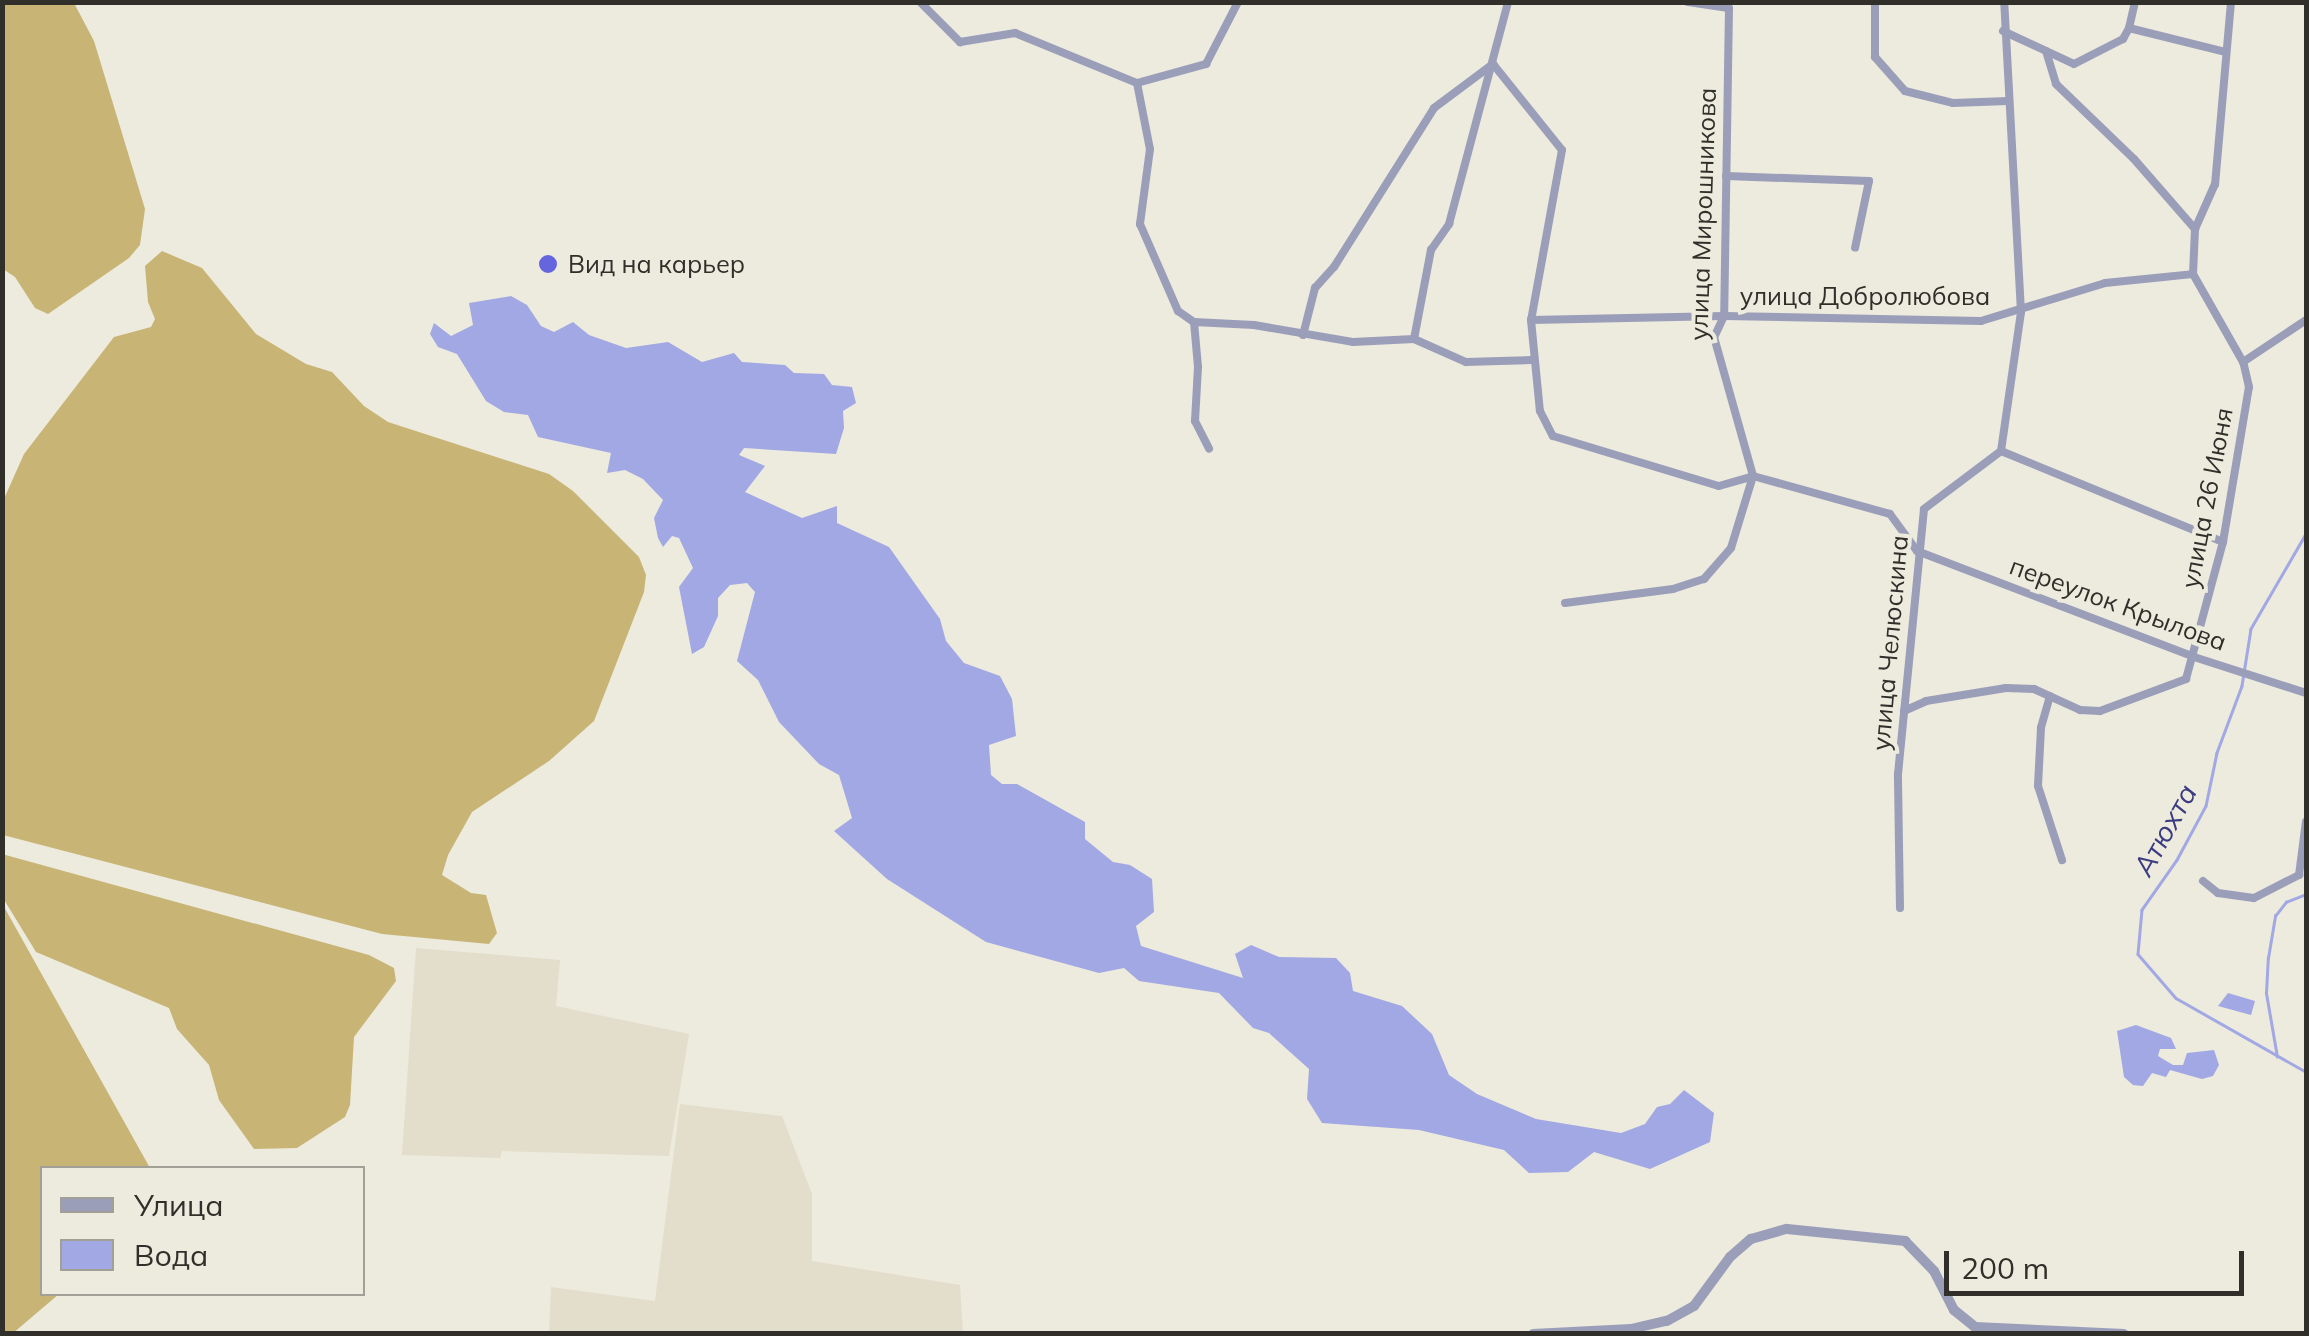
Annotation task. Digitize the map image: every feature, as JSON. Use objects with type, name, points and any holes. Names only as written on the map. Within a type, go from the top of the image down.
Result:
[{"type":"street","points":[[920,2],[960,42],[1015,33],[1138,83],[1206,64],[1238,2]]},
{"type":"street","points":[[1414,339],[1432,250],[1449,224],[1508,2]]},
{"type":"street","name":"улица Мирошникова","points":[[1688,2],[1729,8],[1724,316],[1714,337],[1753,476]]},
{"type":"street","points":[[1875,2],[1875,57],[1905,91],[1953,103],[2008,100]]},
{"type":"street","points":[[2004,2],[2021,312],[2001,451],[2222,542]]},
{"type":"street","points":[[2003,31],[2074,64],[2123,40],[2135,2]]},
{"type":"street","points":[[2231,2],[2216,184],[2195,229],[2193,274],[2243,362],[2306,320]]},
{"type":"street","points":[[2129,28],[2225,52]]},
{"type":"street","points":[[2046,50],[2056,84],[2134,160],[2195,229]]},
{"type":"street","points":[[1303,335],[1315,288],[1334,267],[1434,108],[1493,64]]},
{"type":"street","points":[[1493,64],[1562,150],[1531,320],[1540,411],[1554,436],[1719,486],[1753,476],[1890,514],[1916,551]]},
{"type":"street","points":[[1138,83],[1150,149],[1140,224],[1178,311],[1194,322],[1254,325],[1353,342],[1414,339],[1466,362],[1532,360]]},
{"type":"street","points":[[1726,176],[1869,182],[1855,248]]},
{"type":"street","name":"улица Добролюбова","points":[[1531,320],[1724,316],[1981,321],[2105,284],[2193,274]]},
{"type":"street","points":[[1194,322],[1198,367],[1195,421],[1209,449]]},
{"type":"street","name":"улица 26 Июня","points":[[2194,657],[2222,542],[2250,388],[2243,362]]},
{"type":"street","name":"улица Челюскина","points":[[1900,908],[1898,774],[1916,551],[1924,509],[2001,451]]},
{"type":"street","points":[[1564,602],[1673,589],[1704,580],[1731,548],[1753,476]]},
{"type":"street","name":"переулок Крылова","points":[[1916,551],[2194,657],[2306,693]]},
{"type":"street","points":[[1904,710],[1926,702],[2006,688],[2034,689],[2080,710],[2100,711],[2186,679],[2194,657]]},
{"type":"street","points":[[2050,696],[2041,728],[2038,786],[2062,860]]},
{"type":"street","points":[[2306,821],[2299,875],[2306,887]]},
{"type":"street","points":[[2203,881],[2218,893],[2254,898],[2299,875]]},
{"type":"street","points":[[1533,1334],[1630,1329],[1667,1321],[1694,1306],[1730,1257],[1751,1239],[1787,1230],[1905,1242],[1934,1271],[1954,1310],[1970,1330],[2124,1334]]},
{"type":"shaded area","points":[[2,3],[74,3],[94,41],[145,209],[140,245],[129,258],[48,314],[35,308],[15,277],[3,269]]},
{"type":"shaded area","points":[[162,251],[202,268],[256,334],[306,364],[332,372],[364,406],[388,422],[549,474],[573,491],[639,557],[646,575],[644,592],[594,721],[549,761],[472,812],[448,855],[442,875],[471,893],[486,895],[497,933],[489,944],[382,934],[3,835],[3,501],[24,454],[114,337],[151,327],[155,319],[148,302],[145,266]]},
{"type":"shaded area","points":[[2,854],[369,955],[394,968],[396,981],[354,1037],[350,1105],[345,1117],[297,1148],[254,1149],[219,1100],[209,1065],[177,1029],[169,1008],[36,952],[3,898]]},
{"type":"shaded area","points":[[3,905],[149,1166],[40,1166],[40,1296],[57,1296],[12,1334],[2,1333]]},
{"type":"shaded area","points":[[416,948],[560,960],[556,1006],[689,1034],[669,1156],[502,1151],[500,1158],[402,1155]]},
{"type":"shaded area","points":[[680,1104],[782,1116],[812,1194],[812,1261],[960,1285],[963,1333],[549,1333],[551,1287],[655,1301]]},
{"type":"water","points":[[511,296],[527,305],[541,326],[554,332],[573,322],[589,335],[626,348],[668,342],[702,362],[734,353],[742,362],[785,365],[794,373],[824,374],[832,385],[852,387],[856,403],[843,411],[844,428],[836,454],[744,448],[739,455],[765,466],[745,492],[802,518],[837,506],[837,523],[889,547],[940,619],[946,641],[964,663],[1000,676],[1012,699],[1016,736],[989,745],[991,775],[1002,784],[1017,784],[1085,822],[1085,839],[1113,862],[1130,865],[1152,879],[1154,912],[1136,926],[1141,946],[1243,978],[1235,954],[1251,945],[1279,957],[1336,958],[1350,973],[1353,991],[1402,1006],[1432,1034],[1449,1075],[1477,1094],[1536,1119],[1621,1133],[1645,1124],[1657,1107],[1670,1104],[1684,1090],[1714,1113],[1710,1142],[1650,1169],[1594,1152],[1568,1172],[1529,1173],[1504,1150],[1419,1130],[1322,1123],[1307,1099],[1309,1069],[1269,1033],[1253,1028],[1219,993],[1139,981],[1124,968],[1099,973],[986,942],[887,879],[834,831],[852,818],[839,775],[819,764],[779,722],[758,680],[737,661],[755,592],[747,583],[730,585],[718,598],[718,616],[704,647],[692,654],[679,587],[693,568],[679,538],[672,536],[663,547],[658,538],[654,518],[663,500],[643,479],[625,470],[607,473],[611,453],[538,437],[528,415],[504,412],[486,401],[457,354],[438,347],[430,334],[434,323],[451,336],[473,325],[469,303]]},
{"type":"water","points":[[2228,993],[2255,1001],[2251,1015],[2218,1006]]},
{"type":"water","points":[[2136,1025],[2171,1038],[2176,1049],[2160,1049],[2158,1056],[2173,1065],[2183,1065],[2187,1053],[2214,1050],[2219,1065],[2213,1076],[2202,1079],[2170,1070],[2166,1077],[2152,1073],[2143,1086],[2133,1085],[2124,1077],[2117,1031]]},
{"type":"waterway","name":"Атюхта","points":[[2306,534],[2251,629],[2242,686],[2217,753],[2206,806],[2177,860],[2142,910],[2138,954],[2176,998],[2306,1072]]},
{"type":"waterway","points":[[2277,1057],[2266,993],[2268,958],[2275,916],[2286,902],[2303,895]]},
{"type":"place","name":"Вид на карьер","points":[[548,264]]}]
